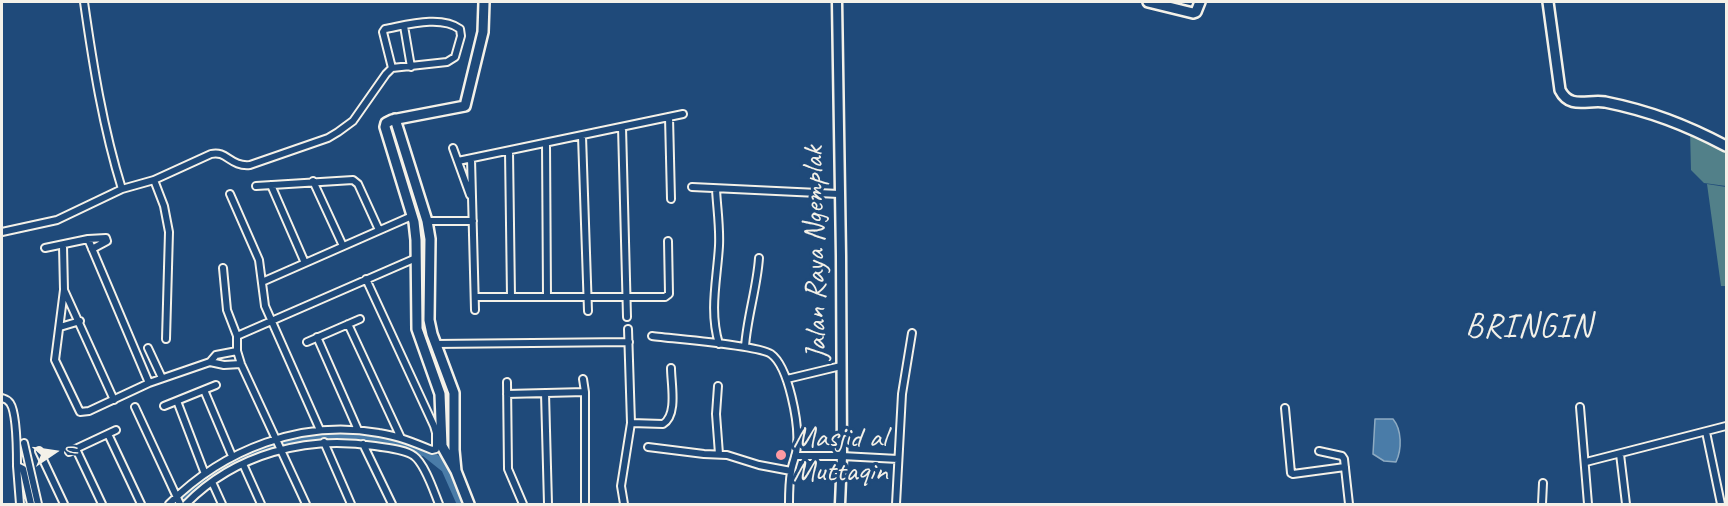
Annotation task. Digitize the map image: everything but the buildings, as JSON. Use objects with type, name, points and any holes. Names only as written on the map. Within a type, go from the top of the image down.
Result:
[{"type":"main road","points":[[469,504],[456,471],[441,450],[440,394],[419,337],[416,321],[417,258],[412,216],[386,131],[386,123],[395,119],[465,106],[483,32],[484,2]]},
{"type":"main road","points":[[1148,2],[1193,13],[1197,12],[1197,2]]},
{"type":"main road","points":[[1548,2],[1560,90],[1567,100],[1575,103],[1604,102],[1655,114],[1689,126],[1726,146]]},
{"type":"main road","points":[[395,119],[427,221],[430,239],[429,320],[435,344],[454,393],[441,450]]},
{"type":"street","points":[[84,2],[96,83],[112,158],[122,189]]},
{"type":"street","name":"Jalan Raya Ngemplak","points":[[837,2],[842,456],[840,504]]},
{"type":"street","points":[[2,232],[57,220],[122,189],[154,180],[215,153],[220,153],[239,165],[250,165],[328,138],[352,121],[392,68],[411,67],[451,60],[455,57],[461,32],[457,27],[438,22],[383,31],[392,68]]},
{"type":"street","points":[[404,26],[411,67]]},
{"type":"street","points":[[458,161],[683,114]]},
{"type":"street","points":[[669,117],[671,199]]},
{"type":"street","points":[[622,127],[627,317]]},
{"type":"street","points":[[582,136],[588,311]]},
{"type":"street","points":[[546,143],[547,297]]},
{"type":"street","points":[[453,148],[472,202]]},
{"type":"street","points":[[509,151],[511,297]]},
{"type":"street","points":[[471,159],[475,310]]},
{"type":"street","points":[[154,180],[164,206],[169,232],[166,339]]},
{"type":"street","points":[[256,186],[353,180],[358,184],[379,230]]},
{"type":"street","points":[[313,181],[344,246]]},
{"type":"street","points":[[271,185],[305,263]]},
{"type":"street","points":[[692,187],[839,194]]},
{"type":"street","points":[[716,189],[719,242],[713,293],[714,321],[719,344]]},
{"type":"street","points":[[230,194],[259,260],[265,306],[320,430]]},
{"type":"street","points":[[262,282],[412,216]]},
{"type":"street","points":[[427,221],[473,221]]},
{"type":"street","points":[[88,239],[149,383]]},
{"type":"street","points":[[45,248],[88,239],[107,239],[92,249]]},
{"type":"street","points":[[475,297],[665,297],[669,294],[668,241]]},
{"type":"street","points":[[63,246],[64,290],[55,360],[77,410],[85,413],[149,383],[210,362],[224,365],[241,364]]},
{"type":"street","points":[[237,336],[417,258]]},
{"type":"street","points":[[746,347],[747,321],[758,274],[759,258]]},
{"type":"street","points":[[223,268],[227,310],[237,336],[237,351],[241,364],[306,504]]},
{"type":"street","points":[[366,279],[434,426],[436,447],[441,450]]},
{"type":"street","points":[[64,290],[114,400]]},
{"type":"street","points":[[307,342],[360,319]]},
{"type":"street","points":[[60,327],[80,321]]},
{"type":"street","points":[[348,324],[401,438]]},
{"type":"street","points":[[624,504],[621,486],[631,423],[628,329]]},
{"type":"street","points":[[896,504],[903,386],[912,333]]},
{"type":"street","points":[[652,336],[746,347],[771,354],[787,379],[797,430],[789,504]]},
{"type":"street","points":[[318,338],[358,430]]},
{"type":"street","points":[[435,344],[628,342]]},
{"type":"street","points":[[148,348],[162,378]]},
{"type":"street","points":[[210,362],[216,355],[237,351]]},
{"type":"street","points":[[787,379],[841,366]]},
{"type":"street","points":[[631,423],[663,424],[668,421],[672,414],[671,368]]},
{"type":"street","points":[[583,379],[585,504]]},
{"type":"street","points":[[507,382],[508,469],[523,504]]},
{"type":"street","points":[[164,406],[216,385]]},
{"type":"street","points":[[718,386],[716,414],[719,454]]},
{"type":"street","points":[[204,390],[232,456]]},
{"type":"street","points":[[507,394],[585,392]]},
{"type":"street","points":[[545,393],[548,504]]},
{"type":"street","points":[[2,398],[9,402],[12,408],[17,446],[20,504]]},
{"type":"street","points":[[177,401],[205,474]]},
{"type":"street","points":[[135,407],[178,500]]},
{"type":"street","points":[[1580,407],[1588,504]]},
{"type":"street","points":[[1285,408],[1292,474],[1345,466]]},
{"type":"street","points":[[1586,462],[1726,426]]},
{"type":"street","points":[[102,504],[73,450],[116,430]]},
{"type":"street","points":[[169,504],[178,500],[205,474],[232,456],[279,445],[320,430],[358,430],[401,438],[441,450]]},
{"type":"street","points":[[1706,432],[1721,504]]},
{"type":"street","points":[[108,434],[141,504]]},
{"type":"street","points":[[324,442],[351,504]]},
{"type":"street","points":[[186,504],[212,482],[279,445],[324,442],[363,444],[414,455],[422,466],[440,504]]},
{"type":"street","points":[[24,443],[38,504]]},
{"type":"street","points":[[363,444],[392,504]]},
{"type":"street","points":[[648,447],[719,454],[791,471]]},
{"type":"street","points":[[39,451],[64,504]]},
{"type":"street","points":[[1318,451],[1342,456],[1349,504]]},
{"type":"street","points":[[1620,454],[1626,504]]},
{"type":"street","points":[[795,456],[898,459]]},
{"type":"street","points":[[243,464],[261,504]]},
{"type":"street","points":[[17,466],[23,469],[31,504]]},
{"type":"street","points":[[212,482],[222,504]]},
{"type":"street","points":[[1542,504],[1543,483]]},
{"type":"green space","points":[[1690,129],[1726,148],[1726,186],[1704,183],[1691,170]]},
{"type":"green space","points":[[1707,184],[1726,187],[1726,286],[1721,286]]},
{"type":"water","points":[[1375,419],[1393,419],[1396,423],[1400,440],[1396,462],[1384,461],[1373,454]]},
{"type":"waterway","points":[[180,504],[227,468],[273,446],[324,436],[369,436],[426,452],[446,468],[462,504]]},
{"type":"place","name":"Masjid al Muttaqin","points":[[781,455]]},
{"type":"district","name":"BRINGIN","points":[[1529,327]]}]
